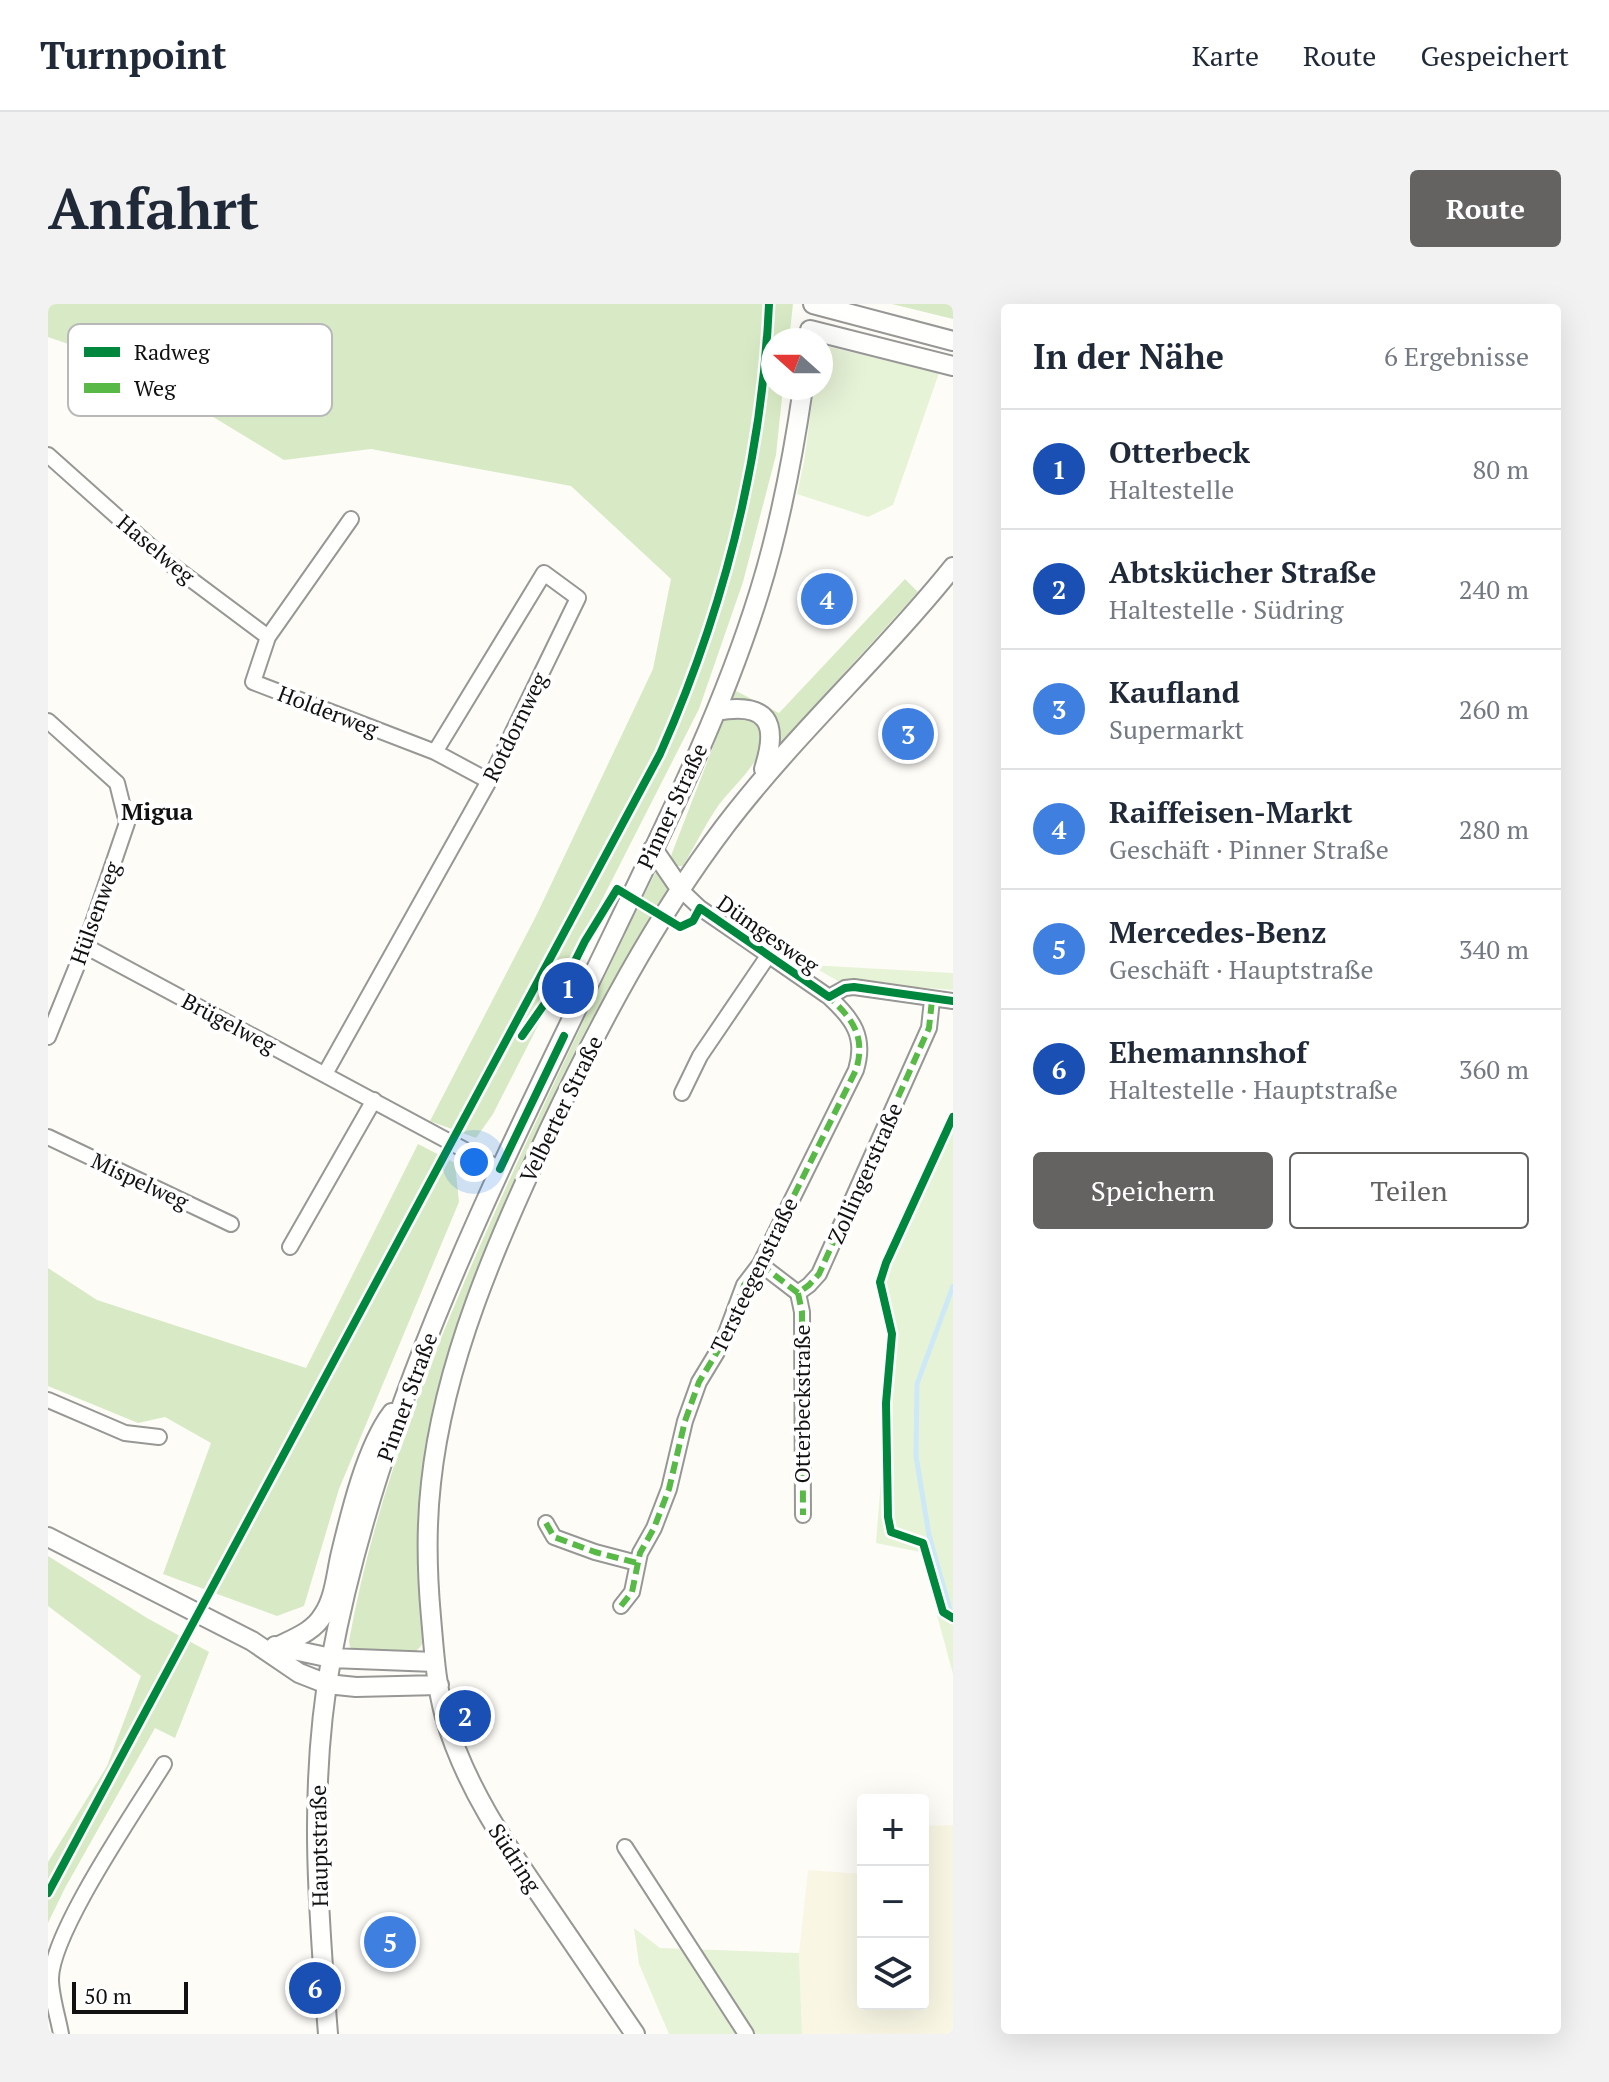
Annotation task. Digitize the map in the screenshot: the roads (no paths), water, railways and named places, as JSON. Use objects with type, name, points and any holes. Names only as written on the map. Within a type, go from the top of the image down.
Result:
[{"type":"street","points":[[811,328],[813,304],[953,341]]},
{"type":"street","points":[[833,340],[953,366]]},
{"type":"street","name":"Pinner Straße","points":[[331,1658],[359,1539],[406,1395],[443,1301],[500,1169],[716,711],[760,590],[792,460],[801,400]]},
{"type":"street","name":"Haselweg","points":[[48,455],[169,563],[268,637]]},
{"type":"street","name":"Holderweg","points":[[351,519],[268,637],[253,682],[435,752],[489,781]]},
{"type":"street","name":"Velberter Straße","points":[[435,1662],[429,1584],[431,1480],[455,1368],[476,1302],[516,1203],[561,1106],[596,1033],[697,864],[761,780],[953,567]]},
{"type":"street","name":"Rotdornweg","points":[[325,1074],[489,781],[578,598],[544,573],[435,752]]},
{"type":"street","points":[[716,711],[737,707],[747,709],[767,722],[772,733],[772,745],[761,780]]},
{"type":"street","name":"Hülsenweg","points":[[48,721],[117,783],[127,823],[85,946],[48,1037]]},
{"type":"street","points":[[653,849],[681,890]]},
{"type":"street","name":"Dümgesweg","points":[[681,890],[700,908],[829,997],[845,988],[854,987],[953,1001]]},
{"type":"street","name":"Brügelweg","points":[[85,946],[500,1169]]},
{"type":"street","points":[[682,1093],[700,1056],[768,956]]},
{"type":"street","name":"Tersteegenstraße","points":[[621,1606],[632,1592],[637,1563],[669,1489],[685,1421],[699,1382],[722,1344],[744,1285],[760,1264],[856,1070],[861,1054],[859,1037],[852,1022],[829,997]]},
{"type":"street","name":"Zollingerstraße","points":[[798,1293],[819,1274],[833,1246],[929,1028],[932,1000]]},
{"type":"street","points":[[290,1247],[374,1100]]},
{"type":"street","name":"Mispelweg","points":[[48,1137],[231,1224]]},
{"type":"street","points":[[760,1264],[798,1293]]},
{"type":"street","name":"Otterbeckstraße","points":[[798,1293],[802,1312],[803,1515]]},
{"type":"street","points":[[279,1646],[312,1629],[323,1616],[368,1460],[387,1419],[406,1395]]},
{"type":"street","points":[[48,1400],[125,1433],[159,1437]]},
{"type":"street","points":[[546,1523],[554,1537],[637,1563]]},
{"type":"street","points":[[48,1537],[252,1641],[299,1673],[327,1684],[356,1687],[439,1685]]},
{"type":"street","points":[[252,1641],[331,1658],[435,1662]]},
{"type":"street","name":"Hauptstraße","points":[[328,2034],[315,1827],[321,1729],[331,1658]]},
{"type":"street","name":"Südring","points":[[435,1662],[445,1715],[467,1772],[496,1831],[635,2034]]},
{"type":"street","points":[[61,2034],[51,1978],[58,1949],[102,1866],[164,1764]]},
{"type":"street","points":[[625,1847],[746,2034]]},
{"type":"waterway","points":[[950,1610],[929,1535],[916,1456],[917,1384],[953,1286]]},
{"type":"place","name":"Raiffeisen-Markt","points":[[827,599]]},
{"type":"place","name":"Kaufland","points":[[908,734]]},
{"type":"place","name":"Otterbeck","points":[[568,988]]},
{"type":"place","name":"Abtskücher Straße","points":[[465,1716]]},
{"type":"place","name":"Mercedes-Benz","points":[[390,1942]]},
{"type":"place","name":"Ehemannshof","points":[[315,1988]]},
{"type":"district","name":"Migua","points":[[157,812]]}]
